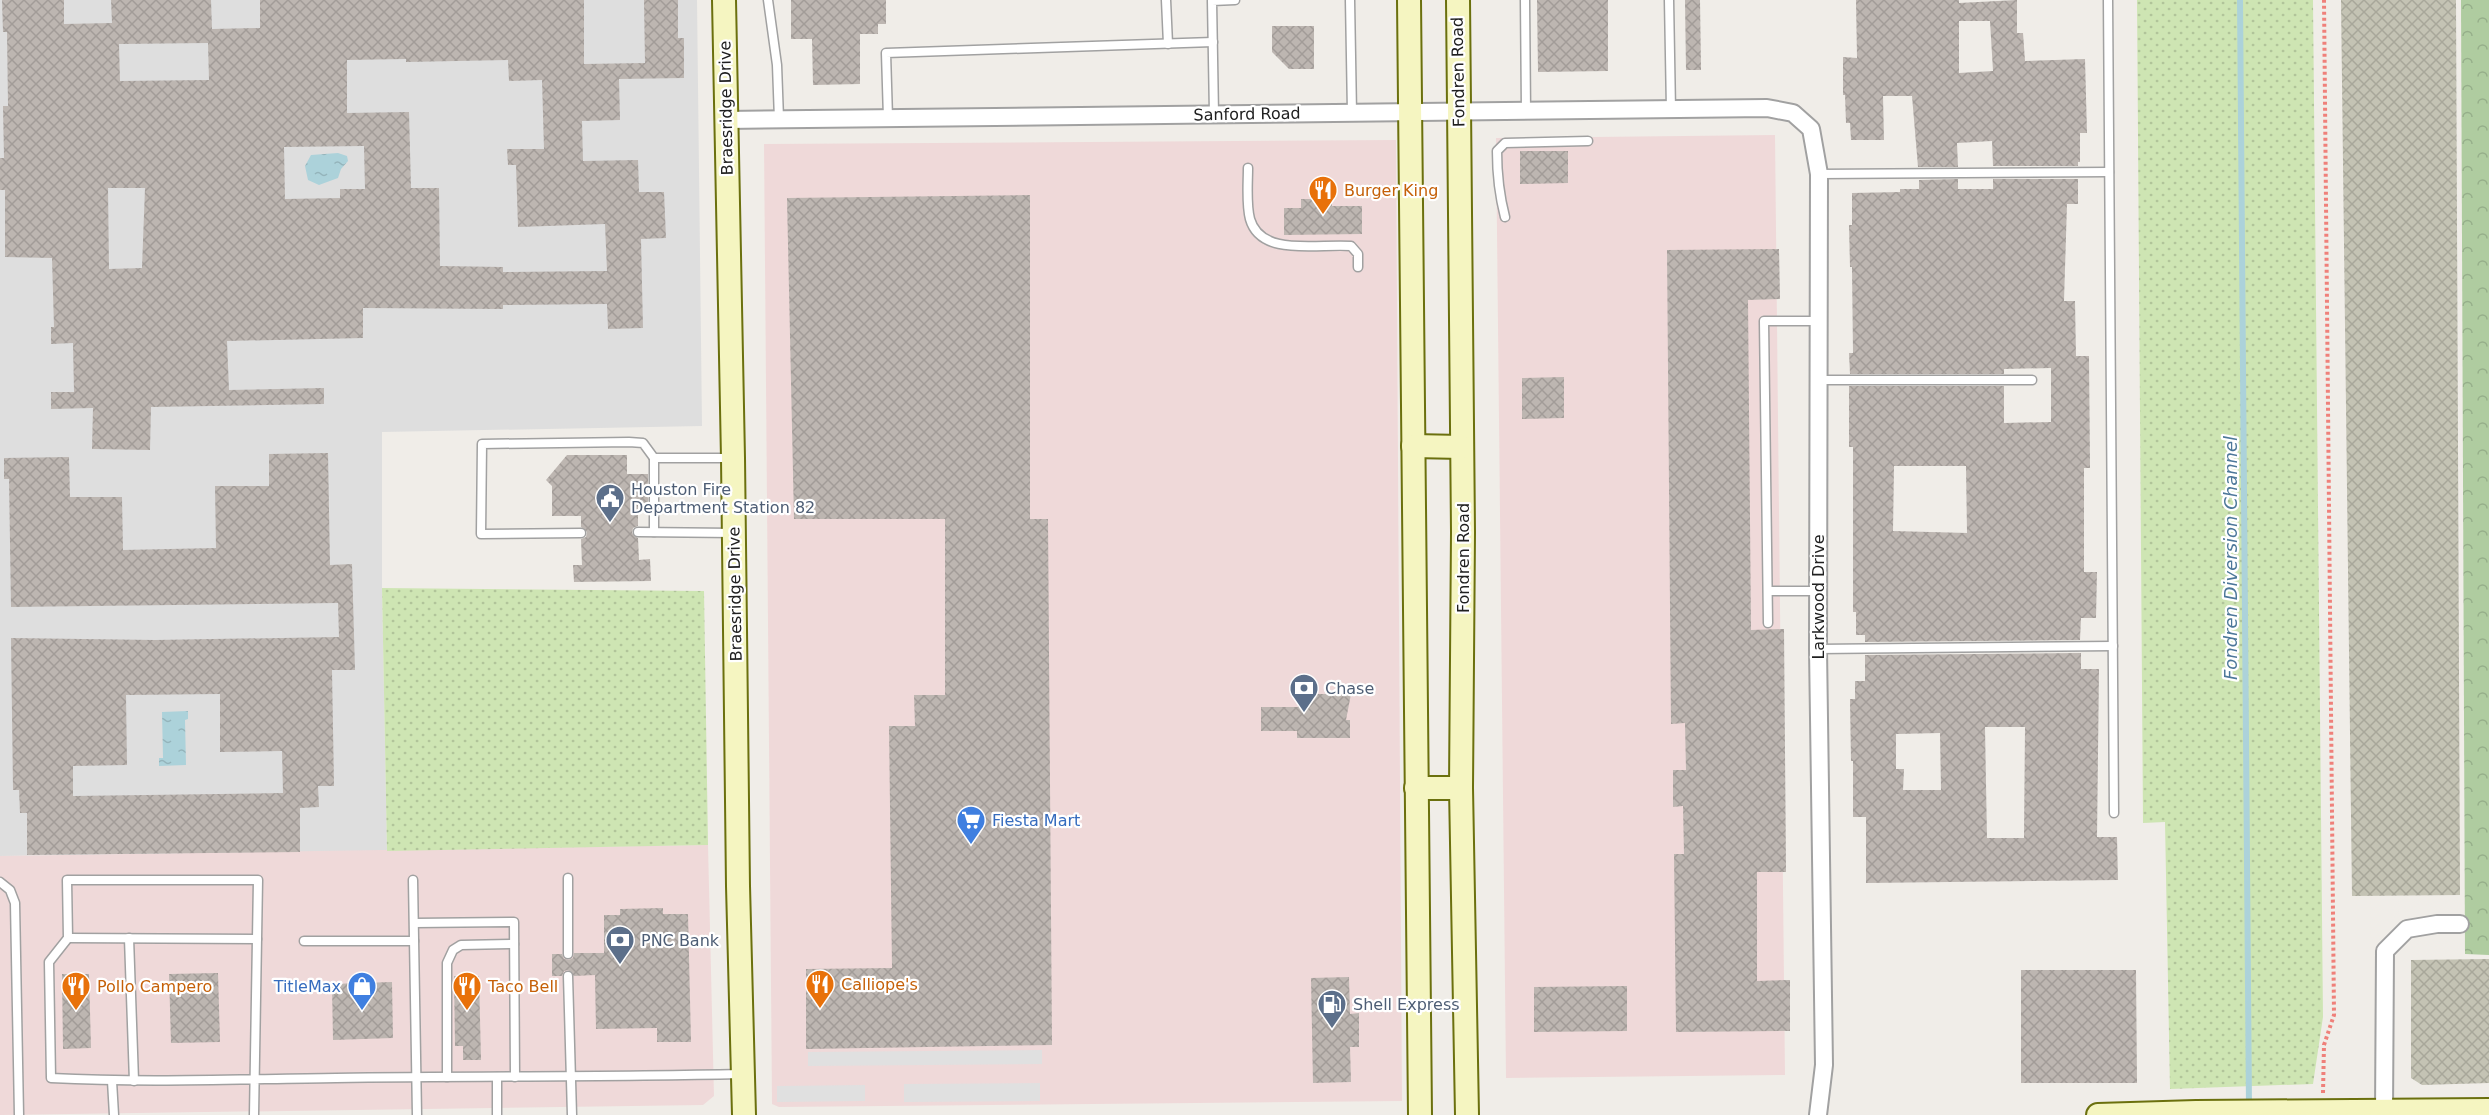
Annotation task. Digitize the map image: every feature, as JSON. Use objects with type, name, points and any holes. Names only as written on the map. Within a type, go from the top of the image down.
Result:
[{"type":"main road","name":"Braesridge Drive","points":[[724,0],[738,886],[744,1115]]},
{"type":"main road","points":[[1409,0],[1420,1115]]},
{"type":"main road","name":"Fondren Road","points":[[1458,0],[1462,447],[1461,788],[1467,1115]]},
{"type":"main road","points":[[1413,446],[1462,447]]},
{"type":"main road","points":[[1416,788],[1461,788]]},
{"type":"main road","points":[[2098,1115],[2489,1110]]},
{"type":"street","name":"Sanford Road","points":[[726,120],[1767,108]]},
{"type":"street","name":"Larkwood Drive","points":[[1767,108],[1793,113],[1810,129],[1819,174],[1818,649],[1824,1065],[1818,1115]]},
{"type":"street","points":[[2384,1113],[2385,951],[2407,929],[2438,924],[2460,924]]},
{"type":"lane","points":[[768,0],[777,64],[779,119]]},
{"type":"lane","points":[[1166,0],[1168,44]]},
{"type":"lane","points":[[1214,115],[1212,1],[1235,0]]},
{"type":"lane","points":[[1350,0],[1352,113]]},
{"type":"lane","points":[[1525,0],[1526,111]]},
{"type":"lane","points":[[1669,0],[1671,110]]},
{"type":"lane","points":[[2109,0],[2114,813]]},
{"type":"lane","points":[[888,118],[886,54],[1213,42]]},
{"type":"lane","points":[[1505,217],[1497,178],[1497,151],[1505,143],[1588,141]]},
{"type":"lane","points":[[1248,168],[1249,218],[1254,230],[1263,239],[1278,246],[1350,246],[1358,254],[1358,267]]},
{"type":"lane","points":[[1819,174],[2109,172]]},
{"type":"lane","points":[[1768,623],[1764,321],[1818,321]]},
{"type":"lane","points":[[1818,380],[2032,380]]},
{"type":"lane","points":[[581,533],[481,534],[482,444],[643,443],[654,458],[654,532]]},
{"type":"lane","points":[[654,458],[733,458]]},
{"type":"lane","points":[[638,532],[734,533]]},
{"type":"lane","points":[[1768,591],[1818,591]]},
{"type":"lane","points":[[1818,649],[2113,646]]},
{"type":"lane","points":[[568,878],[568,954]]},
{"type":"lane","points":[[254,1115],[254,1079],[258,880],[67,880],[68,938],[49,962],[51,1078],[134,1081],[254,1079],[416,1077],[570,1078],[744,1074]]},
{"type":"lane","points":[[413,880],[417,1115]]},
{"type":"lane","points":[[0,882],[10,890],[15,903],[20,1115]]},
{"type":"lane","points":[[415,923],[514,922],[515,1077]]},
{"type":"lane","points":[[68,938],[257,939]]},
{"type":"lane","points":[[129,938],[134,1081]]},
{"type":"lane","points":[[304,941],[414,940]]},
{"type":"lane","points":[[447,1077],[447,963],[453,950],[461,945],[514,944]]},
{"type":"lane","points":[[568,976],[572,1115]]},
{"type":"lane","points":[[497,1077],[497,1115]]},
{"type":"lane","points":[[112,1081],[114,1115]]},
{"type":"path","points":[[2323,1097],[2324,1046],[2334,1015],[2324,0]]},
{"type":"shaded area","points":[[0,0],[697,0],[702,426],[382,432],[382,588],[387,851],[0,856]]},
{"type":"shaded area","points":[[2341,0],[2456,0],[2460,895],[2352,896]]},
{"type":"shaded area","points":[[1775,135],[1785,1075],[1506,1078],[1496,138]]},
{"type":"shaded area","points":[[1396,140],[1402,1101],[779,1107],[772,1104],[764,144]]},
{"type":"shaded area","points":[[708,845],[714,1096],[703,1105],[0,1115],[0,856]]},
{"type":"shaded area","points":[[2489,959],[2489,1083],[2422,1085],[2411,1078],[2411,960]]},
{"type":"shaded area","points":[[1042,1050],[1042,1064],[808,1066],[808,1052]]},
{"type":"shaded area","points":[[1040,1083],[1040,1101],[904,1102],[904,1084]]},
{"type":"shaded area","points":[[865,1085],[865,1101],[777,1102],[777,1086]]},
{"type":"green space","points":[[2137,0],[2313,0],[2323,1017],[2313,1084],[2170,1089],[2165,822],[2143,823]]},
{"type":"green space","points":[[2461,0],[2489,0],[2489,955],[2465,954]]},
{"type":"green space","points":[[382,588],[704,591],[708,845],[387,851]]},
{"type":"water","points":[[338,153],[347,156],[348,161],[341,169],[338,178],[319,185],[308,180],[305,166],[311,155]]},
{"type":"water","points":[[188,711],[188,719],[185,720],[186,765],[159,766],[159,758],[163,758],[162,712]]},
{"type":"building","points":[[2,0],[64,0],[64,24],[112,23],[111,0],[211,0],[212,29],[260,28],[260,0],[584,0],[584,64],[645,63],[644,0],[678,0],[678,38],[684,38],[684,78],[619,79],[620,120],[582,121],[583,161],[638,160],[639,192],[664,192],[666,238],[641,239],[643,328],[608,329],[607,304],[503,305],[503,309],[363,308],[363,338],[227,341],[229,390],[324,388],[324,404],[151,407],[150,450],[92,449],[93,408],[51,409],[51,392],[74,392],[73,343],[51,344],[51,327],[54,327],[52,258],[5,257],[5,190],[0,190],[0,158],[4,158],[3,106],[8,106],[7,32],[3,32]],"holes":[[[208,43],[209,80],[120,81],[119,44]],[[406,59],[406,62],[508,60],[509,81],[542,80],[544,149],[507,149],[508,165],[516,165],[518,227],[605,224],[607,271],[503,272],[503,267],[440,266],[439,188],[411,188],[409,112],[347,113],[347,60]],[[364,146],[365,189],[340,189],[340,198],[285,199],[284,147]],[[108,188],[145,188],[142,268],[109,269]]]},
{"type":"building","points":[[791,0],[886,0],[886,24],[878,24],[878,34],[860,34],[860,84],[813,85],[812,39],[791,39]]},
{"type":"building","points":[[1537,0],[1608,0],[1608,71],[1538,72]]},
{"type":"building","points":[[1685,0],[1700,0],[1701,70],[1686,70]]},
{"type":"building","points":[[1856,0],[1959,0],[1959,3],[2017,0],[2017,33],[2023,33],[2025,61],[2085,59],[2087,133],[2080,133],[2080,162],[2078,166],[1993,166],[1992,141],[1957,143],[1958,167],[1918,167],[1912,96],[1883,96],[1884,140],[1851,140],[1850,123],[1846,123],[1845,95],[1843,95],[1843,57],[1857,58]],"holes":[[[1959,21],[1990,21],[1993,71],[1959,73]]]},
{"type":"building","points":[[1272,26],[1314,26],[1314,69],[1289,69],[1272,52]]},
{"type":"building","points":[[1520,151],[1568,151],[1568,183],[1520,184]]},
{"type":"building","points":[[1958,179],[1958,189],[1993,189],[1993,179],[2078,179],[2078,204],[2067,204],[2064,301],[2075,301],[2076,356],[2089,356],[2090,468],[2084,468],[2084,572],[2097,572],[2096,618],[2081,618],[2080,640],[1865,642],[1865,635],[1856,635],[1856,612],[1853,612],[1853,447],[1849,447],[1849,386],[2004,386],[2004,423],[2051,422],[2051,368],[2004,369],[2004,374],[1850,374],[1849,353],[1853,353],[1849,225],[1852,225],[1852,193],[1900,192],[1900,189],[1919,189],[1919,180]],"holes":[[[1894,466],[1966,466],[1967,533],[1893,531]]]},
{"type":"building","points":[[1030,195],[1030,519],[1048,519],[1052,1045],[806,1049],[806,969],[892,968],[889,726],[915,726],[914,695],[945,695],[945,519],[794,519],[787,198]]},
{"type":"building","name":"Burger King","points":[[1301,199],[1332,199],[1332,206],[1362,206],[1362,234],[1284,235],[1284,208],[1301,208]]},
{"type":"building","points":[[1779,249],[1780,299],[1748,300],[1751,630],[1784,629],[1786,872],[1757,872],[1757,981],[1790,980],[1790,1031],[1676,1032],[1674,854],[1684,854],[1683,806],[1673,807],[1673,770],[1686,770],[1685,723],[1671,724],[1667,250]]},
{"type":"building","points":[[1564,377],[1564,418],[1522,419],[1522,378]]},
{"type":"building","points":[[328,453],[330,565],[352,564],[355,670],[332,670],[334,786],[318,786],[319,807],[300,808],[300,852],[27,855],[27,813],[20,813],[19,790],[13,790],[11,638],[155,640],[339,637],[338,603],[11,607],[9,479],[4,479],[4,458],[69,457],[70,497],[122,497],[123,550],[216,548],[215,486],[269,486],[269,454]],"holes":[[[220,694],[220,752],[282,751],[283,793],[73,796],[73,766],[127,765],[126,695]]]},
{"type":"building","name":"Houston Fire Department Station 82","points":[[567,455],[627,455],[627,474],[648,474],[648,503],[638,504],[638,526],[633,528],[632,533],[638,538],[639,560],[650,559],[651,581],[574,582],[573,565],[582,565],[581,539],[586,537],[587,532],[581,527],[581,516],[552,516],[552,486],[546,480]]},
{"type":"building","points":[[2081,653],[2081,669],[2099,669],[2097,837],[2117,837],[2118,880],[1866,883],[1866,817],[1853,817],[1850,699],[1855,699],[1855,681],[1865,681],[1865,655]],"holes":[[[1985,727],[2025,727],[2024,838],[1987,838]],[[1940,733],[1941,790],[1903,790],[1904,769],[1896,769],[1896,734]]]},
{"type":"building","name":"Chase","points":[[1298,694],[1351,694],[1346,720],[1350,720],[1350,738],[1297,738],[1297,731],[1261,731],[1261,707],[1298,707]]},
{"type":"building","name":"PNC Bank","points":[[663,908],[663,914],[688,914],[691,1042],[657,1042],[657,1028],[596,1029],[595,975],[574,976],[568,970],[564,971],[562,976],[552,976],[552,954],[562,954],[564,959],[569,960],[573,958],[574,953],[604,953],[604,915],[620,915],[620,909]]},
{"type":"building","points":[[2021,970],[2136,970],[2137,1083],[2021,1083]]},
{"type":"building","points":[[218,973],[220,1042],[171,1043],[169,974]]},
{"type":"building","name":"Pollo Campero","points":[[62,974],[89,974],[91,1048],[63,1049]]},
{"type":"building","name":"Taco Bell","points":[[454,976],[479,976],[481,1060],[463,1060],[463,1046],[455,1046]]},
{"type":"building","points":[[1349,977],[1350,1014],[1359,1013],[1359,1047],[1350,1047],[1351,1082],[1313,1083],[1311,978]]},
{"type":"building","name":"TitleMax","points":[[392,982],[393,1038],[333,1040],[332,984]]},
{"type":"building","points":[[1627,986],[1627,1031],[1534,1032],[1534,987]]},
{"type":"waterway","name":"Fondren Diversion Channel","points":[[2240,0],[2249,1108]]},
{"type":"place","name":"Burger King","points":[[1323,216]]},
{"type":"place","name":"Houston Fire Department Station 82","points":[[610,524]]},
{"type":"place","name":"Chase","points":[[1304,714]]},
{"type":"place","name":"Fiesta Mart","points":[[971,846]]},
{"type":"place","name":"PNC Bank","points":[[620,966]]},
{"type":"place","name":"Calliope's","points":[[820,1010]]},
{"type":"place","name":"Pollo Campero","points":[[76,1012]]},
{"type":"place","name":"TitleMax","points":[[362,1012]]},
{"type":"place","name":"Taco Bell","points":[[467,1012]]},
{"type":"place","name":"Shell Express","points":[[1332,1030]]}]
